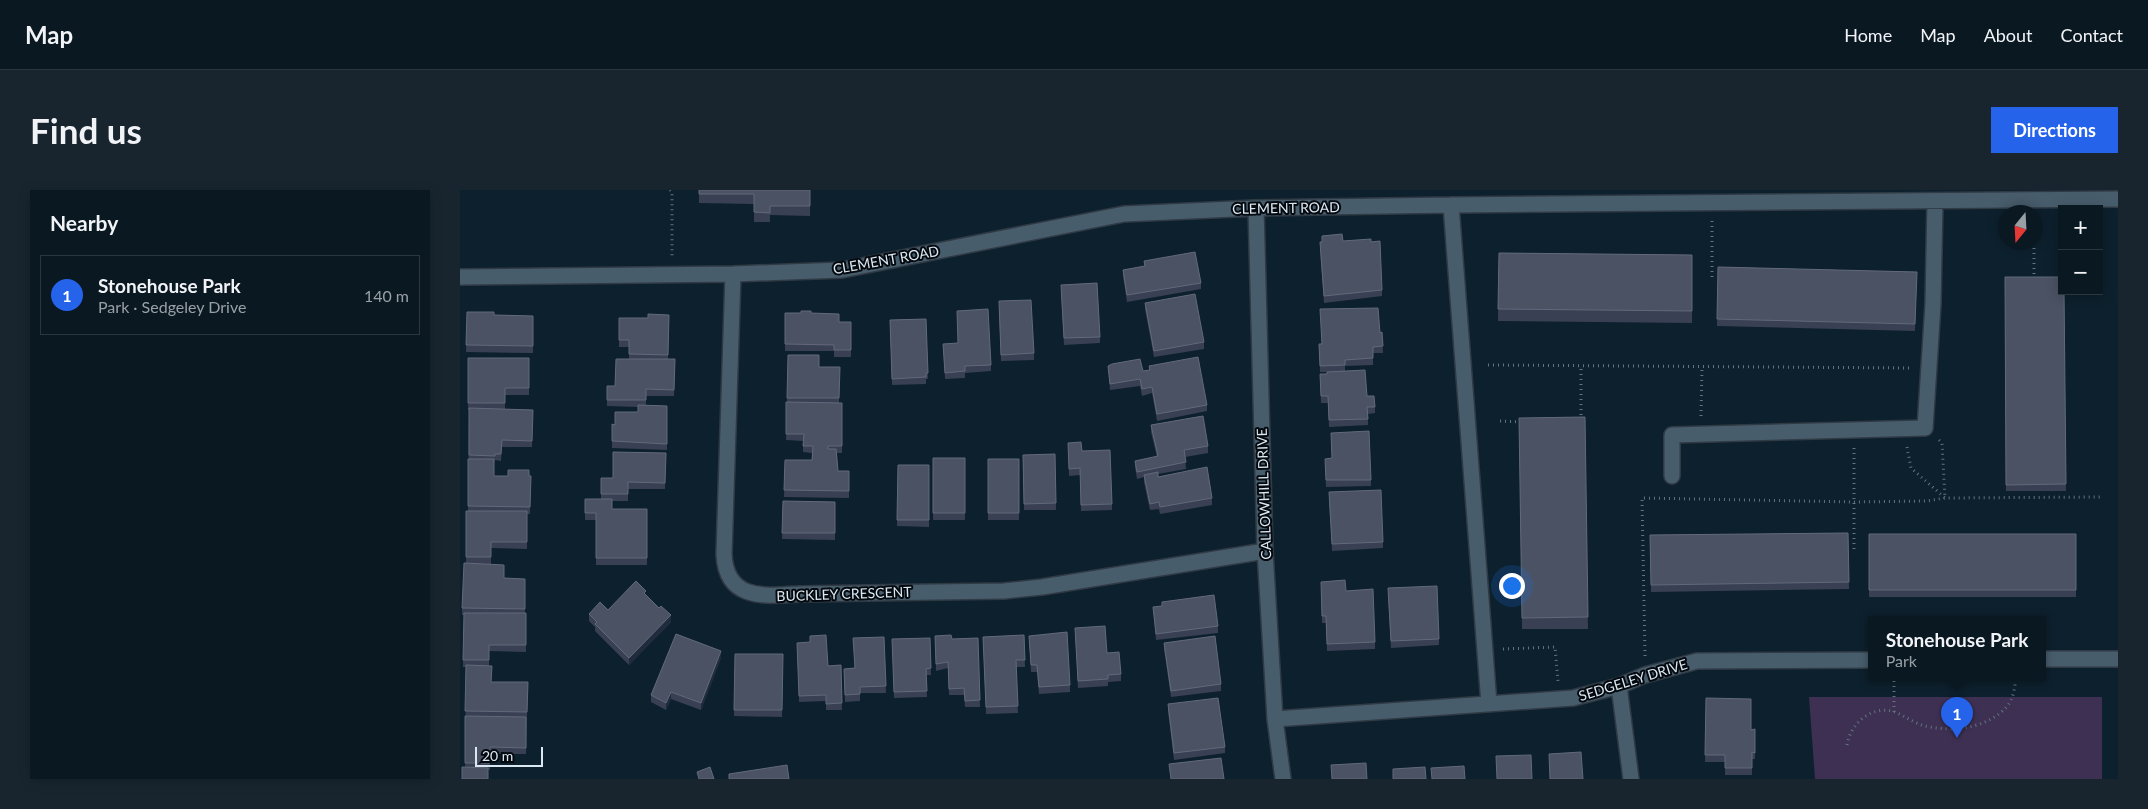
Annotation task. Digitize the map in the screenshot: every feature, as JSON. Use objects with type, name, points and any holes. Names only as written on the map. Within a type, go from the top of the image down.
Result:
[{"type":"street","name":"CLEMENT ROAD","points":[[460,277],[733,274],[842,270],[1124,214],[1256,208],[1451,205],[2118,199]]},
{"type":"street","points":[[1672,476],[1672,435],[1925,428],[1933,304],[1935,201]]},
{"type":"street","points":[[1451,205],[1489,704]]},
{"type":"street","name":"CALLOWHILL DRIVE","points":[[1256,208],[1266,551],[1275,718],[1283,779]]},
{"type":"street","name":"BUCKLEY CRESCENT","points":[[733,274],[725,560],[731,578],[744,591],[756,596],[768,596],[1004,591],[1051,586],[1266,551]]},
{"type":"street","points":[[2046,659],[2118,659]]},
{"type":"street","name":"SEDGELEY DRIVE","points":[[1275,718],[1573,698],[1697,661],[1868,660]]},
{"type":"street","points":[[1618,686],[1631,779]]},
{"type":"path","points":[[670,190],[672,192],[672,275]]},
{"type":"path","points":[[1712,234],[1712,277]]},
{"type":"path","points":[[2034,250],[2034,284]]},
{"type":"path","points":[[1488,365],[1929,368]]},
{"type":"path","points":[[1580,425],[1581,366]]},
{"type":"path","points":[[1700,434],[1702,367]]},
{"type":"path","points":[[1500,421],[1527,423]]},
{"type":"path","points":[[1925,428],[1942,443],[1945,498]]},
{"type":"path","points":[[1904,429],[1911,468],[1945,498]]},
{"type":"path","points":[[1854,430],[1854,550]]},
{"type":"path","points":[[1645,675],[1642,498],[1854,502],[1927,501],[1945,498],[2102,497]]},
{"type":"path","points":[[1484,650],[1555,647],[1559,699]]},
{"type":"path","points":[[1894,681],[1894,712]]},
{"type":"path","points":[[1847,744],[1850,733],[1862,719],[1872,713],[1894,712],[1916,723],[1930,727],[1953,729],[1976,726],[1997,715],[2010,702],[2014,694],[2016,681]]},
{"type":"shaded area","points":[[1809,697],[2102,697],[2102,779],[1815,779]]},
{"type":"building","points":[[699,190],[810,190],[810,206],[770,206],[770,213],[754,212],[754,194],[699,194]]},
{"type":"building","points":[[1342,234],[1343,241],[1371,239],[1371,242],[1380,241],[1382,290],[1324,296],[1320,242],[1322,242],[1322,236]]},
{"type":"building","points":[[1195,252],[1201,283],[1127,295],[1123,270],[1145,266],[1144,261]]},
{"type":"building","points":[[1499,253],[1692,255],[1692,311],[1498,309]]},
{"type":"building","points":[[1718,267],[1917,272],[1915,324],[1717,319]]},
{"type":"building","points":[[2005,277],[2058,277],[2058,295],[2064,295],[2066,484],[2006,485]]},
{"type":"building","points":[[1097,283],[1100,337],[1064,338],[1061,285]]},
{"type":"building","points":[[1195,294],[1204,342],[1154,351],[1145,303]]},
{"type":"building","points":[[1031,300],[1034,353],[1001,355],[999,301]]},
{"type":"building","points":[[1378,308],[1383,346],[1373,347],[1373,358],[1345,360],[1345,365],[1320,366],[1319,344],[1322,344],[1320,309]]},
{"type":"building","points":[[988,309],[991,365],[965,366],[965,371],[945,373],[943,344],[958,343],[957,311]]},
{"type":"building","points":[[801,311],[839,314],[839,322],[851,322],[851,350],[834,350],[834,345],[785,344],[785,313],[801,313]]},
{"type":"building","points":[[467,312],[494,312],[494,315],[533,316],[533,346],[466,345]]},
{"type":"building","points":[[648,314],[669,315],[668,355],[629,354],[629,340],[619,340],[619,318],[648,318]]},
{"type":"building","points":[[926,319],[928,373],[926,373],[926,377],[892,379],[890,320]]},
{"type":"building","points":[[788,355],[819,355],[819,367],[840,367],[839,398],[787,398]]},
{"type":"building","points":[[1198,357],[1207,405],[1157,414],[1152,387],[1142,389],[1140,379],[1110,384],[1108,366],[1112,364],[1140,359],[1143,371],[1150,370],[1149,366]]},
{"type":"building","points":[[468,358],[529,358],[529,388],[505,388],[505,403],[468,403]]},
{"type":"building","points":[[616,359],[675,359],[674,390],[646,389],[646,400],[607,400],[607,386],[615,386]]},
{"type":"building","points":[[1365,370],[1367,396],[1374,396],[1375,407],[1367,407],[1368,419],[1329,420],[1328,396],[1321,396],[1320,374]]},
{"type":"building","points":[[786,402],[842,403],[842,446],[828,446],[828,449],[836,449],[838,471],[849,471],[849,491],[784,490],[785,460],[812,460],[813,446],[803,446],[804,434],[786,434]]},
{"type":"building","points":[[638,405],[667,406],[667,444],[612,441],[612,424],[615,425],[615,412],[638,412]]},
{"type":"building","points":[[469,408],[533,410],[532,441],[502,440],[501,454],[495,454],[495,456],[469,455]]},
{"type":"building","points":[[1203,416],[1208,446],[1184,450],[1186,462],[1137,472],[1135,461],[1158,456],[1151,425]]},
{"type":"building","points":[[1585,417],[1588,617],[1522,618],[1519,418]]},
{"type":"building","points":[[1369,431],[1371,480],[1326,480],[1325,459],[1332,458],[1331,433]]},
{"type":"building","points":[[1081,442],[1082,451],[1110,450],[1112,504],[1081,505],[1080,468],[1069,469],[1068,443]]},
{"type":"building","points":[[613,452],[666,453],[665,483],[628,482],[628,494],[601,494],[601,478],[613,478]]},
{"type":"building","points":[[1055,454],[1056,503],[1024,504],[1023,455]]},
{"type":"building","points":[[933,458],[965,458],[965,513],[933,513]]},
{"type":"building","points":[[468,459],[494,459],[494,476],[508,476],[508,470],[529,470],[529,476],[531,476],[530,507],[468,506]]},
{"type":"building","points":[[988,459],[1019,459],[1019,513],[988,513]]},
{"type":"building","points":[[898,465],[929,465],[929,520],[897,520]]},
{"type":"building","points":[[1207,467],[1212,498],[1160,507],[1159,502],[1150,504],[1144,475],[1158,472],[1158,477]]},
{"type":"building","points":[[1381,490],[1383,542],[1332,544],[1329,492]]},
{"type":"building","points":[[585,499],[612,499],[612,509],[647,509],[647,558],[596,558],[596,513],[585,513]]},
{"type":"building","points":[[783,501],[835,502],[835,533],[782,533]]},
{"type":"building","points":[[466,511],[527,511],[527,542],[491,542],[491,557],[466,557]]},
{"type":"building","points":[[1848,533],[1849,582],[1651,585],[1650,535]]},
{"type":"building","points":[[1869,534],[2076,534],[2076,590],[1869,590]]},
{"type":"building","points":[[464,563],[504,565],[504,578],[525,579],[525,609],[462,608]]},
{"type":"building","points":[[1345,580],[1346,591],[1373,589],[1375,642],[1327,644],[1326,616],[1322,616],[1321,582]]},
{"type":"building","points":[[636,581],[646,591],[644,593],[659,608],[661,606],[671,615],[629,658],[595,624],[597,622],[589,614],[600,602],[608,610]]},
{"type":"building","points":[[1437,586],[1439,639],[1391,641],[1388,588]]},
{"type":"building","points":[[1214,595],[1218,626],[1156,634],[1153,607],[1162,606],[1162,602]]},
{"type":"building","points":[[464,613],[526,613],[526,645],[489,645],[489,660],[463,660]]},
{"type":"building","points":[[1105,626],[1107,653],[1119,652],[1121,674],[1108,675],[1108,679],[1078,681],[1075,628]]},
{"type":"building","points":[[1067,632],[1070,685],[1039,687],[1037,665],[1031,665],[1029,636]]},
{"type":"building","points":[[676,634],[721,651],[701,703],[671,692],[666,703],[651,695]]},
{"type":"building","points":[[826,635],[828,666],[841,665],[842,703],[826,704],[826,695],[799,696],[797,643],[810,642],[810,636]]},
{"type":"building","points":[[951,635],[952,639],[978,638],[980,700],[965,701],[964,688],[949,689],[948,662],[936,664],[935,636]]},
{"type":"building","points":[[1024,635],[1025,660],[1016,660],[1018,706],[986,707],[983,637]]},
{"type":"building","points":[[1215,636],[1221,684],[1171,691],[1164,643]]},
{"type":"building","points":[[884,637],[886,686],[860,687],[860,694],[845,695],[844,669],[855,668],[853,638]]},
{"type":"building","points":[[930,638],[931,668],[926,669],[927,691],[894,692],[892,639]]},
{"type":"building","points":[[735,654],[783,654],[782,710],[734,710]]},
{"type":"building","points":[[466,665],[492,666],[491,682],[528,682],[527,712],[465,711]]},
{"type":"building","points":[[1218,698],[1225,747],[1174,753],[1168,704]]},
{"type":"building","points":[[1706,698],[1751,699],[1751,730],[1755,729],[1755,753],[1752,752],[1752,768],[1725,768],[1725,755],[1705,755]]},
{"type":"building","points":[[465,716],[526,717],[526,748],[490,747],[490,763],[465,763]]},
{"type":"building","points":[[1581,752],[1583,779],[1550,779],[1549,754]]},
{"type":"building","points":[[1531,755],[1532,779],[1497,779],[1496,756]]},
{"type":"building","points":[[1221,758],[1224,779],[1171,779],[1169,764]]},
{"type":"building","points":[[1366,763],[1367,779],[1332,779],[1331,765]]},
{"type":"building","points":[[787,765],[789,779],[729,779],[729,774]]},
{"type":"building","points":[[1464,766],[1465,779],[1432,779],[1431,768]]},
{"type":"building","points":[[462,767],[488,768],[488,779],[462,779]]},
{"type":"building","points":[[710,767],[714,779],[699,779],[697,772]]},
{"type":"building","points":[[1425,767],[1426,779],[1393,779],[1393,769]]},
{"type":"place","name":"Stonehouse Park","points":[[1957,738]]}]
